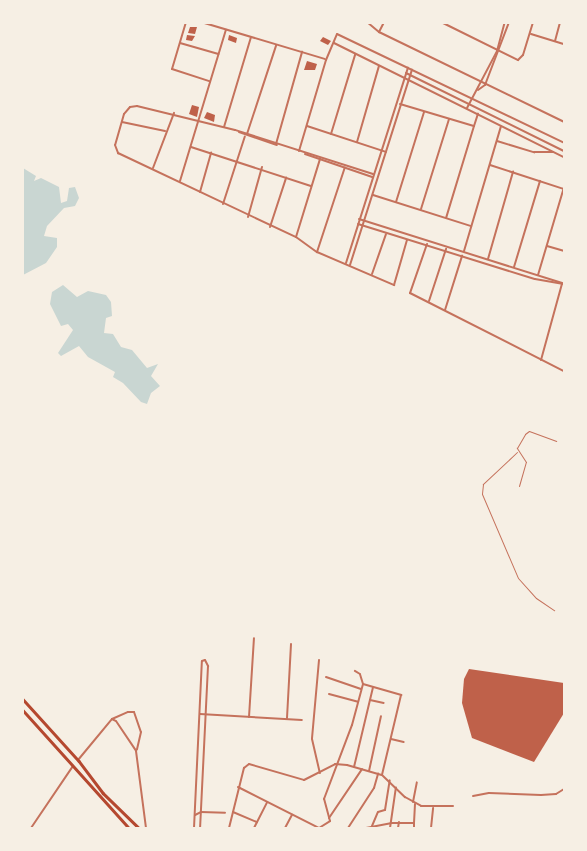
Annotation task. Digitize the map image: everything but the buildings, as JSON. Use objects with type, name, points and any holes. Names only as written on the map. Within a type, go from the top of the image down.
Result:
[{"type":"main road","points":[[22,698],[78,760],[103,793],[139,828]]},
{"type":"main road","points":[[22,709],[129,828]]},
{"type":"street","points":[[186,22],[172,69],[210,81]]},
{"type":"street","points":[[201,22],[326,60]]},
{"type":"street","points":[[368,22],[379,32],[564,122]]},
{"type":"street","points":[[379,32],[384,22]]},
{"type":"street","points":[[441,22],[516,60],[522,58],[533,22]]},
{"type":"street","points":[[555,41],[560,22]]},
{"type":"street","points":[[478,90],[485,85],[506,23]]},
{"type":"street","points":[[180,182],[226,30]]},
{"type":"street","points":[[299,151],[326,60],[337,34],[564,143]]},
{"type":"street","points":[[530,34],[564,44]]},
{"type":"street","points":[[224,127],[251,37]]},
{"type":"street","points":[[180,43],[219,54]]},
{"type":"street","points":[[334,43],[564,158]]},
{"type":"street","points":[[223,204],[277,45]]},
{"type":"street","points":[[467,108],[498,51]]},
{"type":"street","points":[[276,144],[302,52]]},
{"type":"street","points":[[331,134],[355,54]]},
{"type":"street","points":[[357,142],[379,66]]},
{"type":"street","points":[[346,263],[372,175],[408,68]]},
{"type":"street","points":[[350,265],[412,70]]},
{"type":"street","points":[[406,72],[564,151]]},
{"type":"street","points":[[400,104],[474,126]]},
{"type":"street","points":[[372,175],[235,130],[174,113],[130,106],[122,122],[115,151],[153,168],[248,217],[296,237],[317,252],[394,285],[407,240]]},
{"type":"street","points":[[396,202],[424,112]]},
{"type":"street","points":[[153,168],[165,130],[174,113]]},
{"type":"street","points":[[446,218],[478,114]]},
{"type":"street","points":[[420,210],[449,119]]},
{"type":"street","points":[[122,122],[165,130]]},
{"type":"street","points":[[306,126],[386,152]]},
{"type":"street","points":[[464,251],[501,126]]},
{"type":"street","points":[[246,135],[377,178]]},
{"type":"street","points":[[497,141],[534,152],[553,152]]},
{"type":"street","points":[[191,146],[262,167],[286,178],[311,186]]},
{"type":"street","points":[[200,192],[211,152]]},
{"type":"street","points":[[296,237],[320,159]]},
{"type":"street","points":[[490,165],[564,188],[538,275]]},
{"type":"street","points":[[248,217],[262,167]]},
{"type":"street","points":[[317,252],[345,167]]},
{"type":"street","points":[[488,259],[513,172]]},
{"type":"street","points":[[270,227],[286,178]]},
{"type":"street","points":[[514,267],[540,181]]},
{"type":"street","points":[[372,195],[471,226]]},
{"type":"street","points":[[359,219],[564,284]]},
{"type":"street","points":[[358,224],[407,240],[446,249],[462,256],[535,279],[564,284]]},
{"type":"street","points":[[372,274],[387,233]]},
{"type":"street","points":[[427,244],[410,293],[564,372]]},
{"type":"street","points":[[547,246],[564,252]]},
{"type":"street","points":[[429,302],[446,249]]},
{"type":"street","points":[[454,253],[455,249]]},
{"type":"street","points":[[445,310],[462,256]]},
{"type":"street","points":[[541,360],[564,284]]},
{"type":"street","points":[[249,717],[254,638]]},
{"type":"street","points":[[287,718],[291,644]]},
{"type":"street","points":[[194,828],[202,661],[205,660],[208,662],[200,828]]},
{"type":"street","points":[[318,660],[312,739],[320,773]]},
{"type":"street","points":[[329,818],[324,799],[335,764],[352,725],[363,684],[360,674],[355,671]]},
{"type":"street","points":[[326,677],[361,689]]},
{"type":"street","points":[[363,684],[401,695],[382,775]]},
{"type":"street","points":[[354,767],[373,687]]},
{"type":"street","points":[[329,694],[358,702]]},
{"type":"street","points":[[370,700],[384,703]]},
{"type":"street","points":[[78,760],[112,719],[128,712],[134,712],[141,732],[136,751],[146,828]]},
{"type":"street","points":[[200,714],[302,720]]},
{"type":"street","points":[[369,772],[381,716]]},
{"type":"street","points":[[112,719],[136,751]]},
{"type":"street","points":[[391,739],[404,742]]},
{"type":"street","points":[[229,828],[238,787],[244,768],[249,764],[304,780],[335,764],[354,767],[382,775],[390,780],[414,803],[433,808],[453,806]]},
{"type":"street","points":[[31,828],[74,766]]},
{"type":"street","points":[[319,828],[327,824],[329,818],[362,769]]},
{"type":"street","points":[[348,828],[374,788],[378,774]]},
{"type":"street","points":[[372,827],[378,812],[385,810],[390,780]]},
{"type":"street","points":[[414,828],[414,803],[417,782]]},
{"type":"street","points":[[238,787],[319,828],[330,828]]},
{"type":"street","points":[[390,828],[396,787]]},
{"type":"street","points":[[473,796],[489,793],[556,794],[564,789]]},
{"type":"street","points":[[254,828],[267,802]]},
{"type":"street","points":[[431,828],[433,808]]},
{"type":"street","points":[[195,816],[201,812],[225,814]]},
{"type":"street","points":[[233,812],[257,822]]},
{"type":"street","points":[[285,828],[292,815]]},
{"type":"street","points":[[366,828],[399,822],[414,823]]},
{"type":"street","points":[[398,828],[399,822]]},
{"type":"lane","points":[[554,610],[536,598],[518,578],[482,494],[483,484],[517,452],[526,432],[556,441]]},
{"type":"lane","points":[[517,452],[526,462],[519,486]]},
{"type":"shaded area","points":[[23,168],[36,176],[34,181],[41,178],[59,187],[61,203],[67,201],[69,188],[75,187],[79,198],[75,206],[64,208],[47,226],[44,236],[57,238],[57,247],[46,263],[23,275]]},
{"type":"shaded area","points":[[63,285],[77,297],[88,291],[106,295],[111,302],[112,316],[106,318],[104,333],[113,334],[121,347],[132,350],[147,368],[158,364],[151,376],[160,386],[151,393],[147,404],[141,402],[123,383],[113,377],[115,372],[88,357],[79,346],[61,356],[58,353],[73,330],[68,324],[61,326],[50,304],[52,292]]}]
